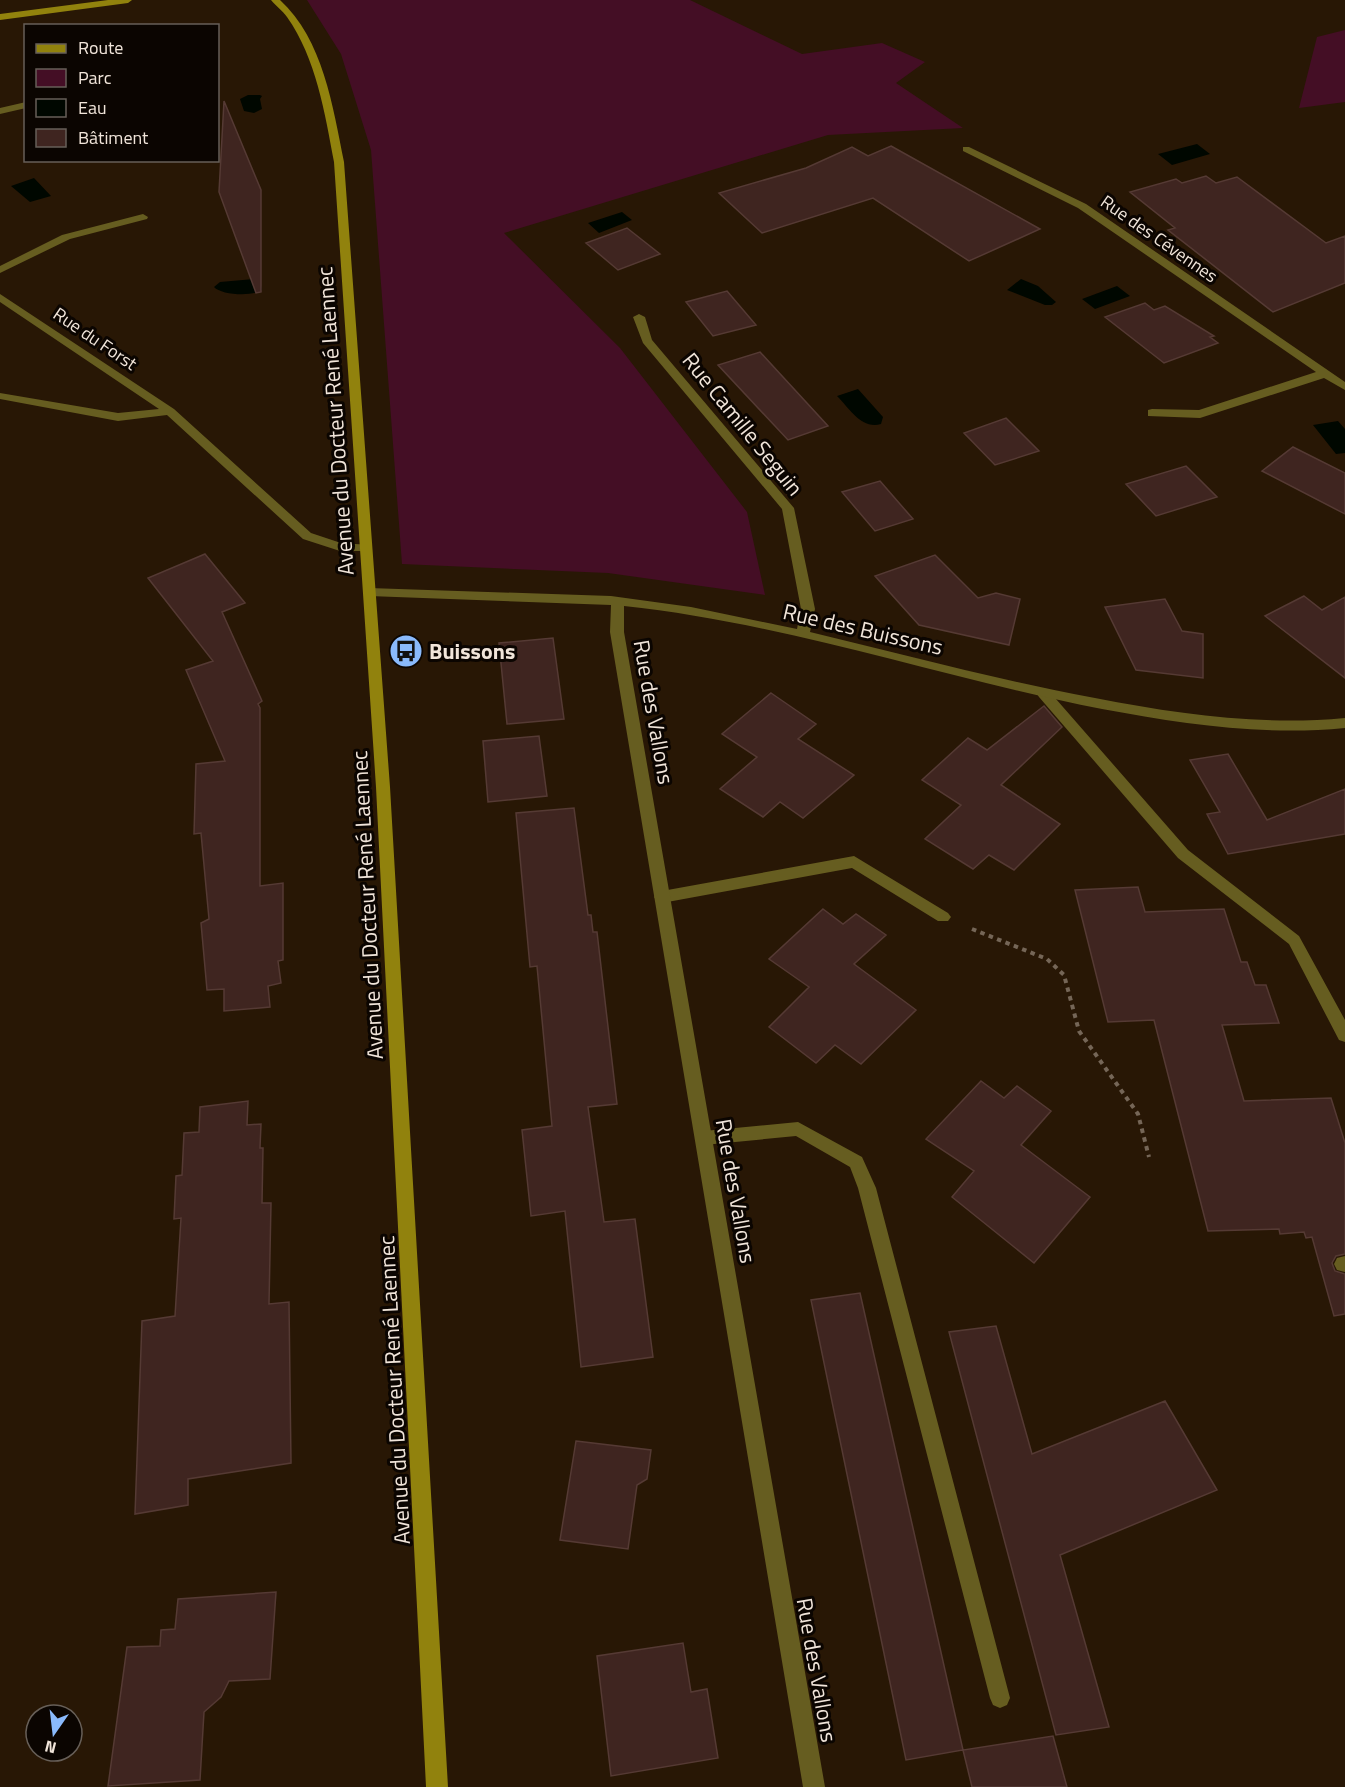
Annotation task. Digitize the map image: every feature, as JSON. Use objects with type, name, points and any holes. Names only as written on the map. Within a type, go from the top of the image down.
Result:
[{"type":"street","points":[[0,17],[128,0]]},
{"type":"street","name":"Avenue du Docteur René Laennec","points":[[275,0],[284,7],[299,28],[327,97],[339,162],[383,787],[437,1787]]},
{"type":"street","points":[[0,111],[24,105]]},
{"type":"street","name":"Rue des Cévennes","points":[[966,149],[1082,206],[1345,387]]},
{"type":"street","points":[[0,270],[66,237],[143,217]]},
{"type":"street","name":"Rue du Forst","points":[[0,297],[170,411],[307,536],[340,547],[366,548]]},
{"type":"street","name":"Rue Camille Seguin","points":[[639,317],[647,341],[788,508],[807,609],[803,635]]},
{"type":"street","points":[[1152,412],[1200,414],[1323,374]]},
{"type":"street","points":[[0,396],[118,417],[170,411]]},
{"type":"street","name":"Rue des Buissons","points":[[369,592],[618,602],[689,611],[803,635],[1044,694],[1192,720],[1272,728],[1345,723]]},
{"type":"street","name":"Rue des Vallons","points":[[618,602],[617,632],[814,1787]]},
{"type":"street","points":[[1044,694],[1183,854],[1294,940],[1345,1035]]},
{"type":"street","points":[[663,897],[854,862],[943,917]]},
{"type":"street","points":[[704,1138],[798,1129],[856,1162],[867,1188],[999,1698]]},
{"type":"path","points":[[943,917],[1047,959],[1064,975],[1079,1031],[1138,1114],[1149,1156]]},
{"type":"green space","points":[[307,0],[690,0],[802,54],[882,43],[925,62],[896,83],[963,128],[828,135],[504,233],[620,348],[747,512],[765,595],[608,573],[402,564],[371,150],[341,54]]},
{"type":"green space","points":[[1345,30],[1345,102],[1299,108],[1317,37]]},
{"type":"water","points":[[248,95],[262,96],[260,99],[262,109],[254,113],[244,111],[240,99]]},
{"type":"water","points":[[1197,144],[1210,154],[1172,165],[1158,154]]},
{"type":"water","points":[[34,178],[51,196],[30,202],[11,186]]},
{"type":"water","points":[[622,212],[632,220],[599,233],[588,223]]},
{"type":"water","points":[[254,279],[260,281],[262,290],[251,294],[223,292],[214,287],[220,282]]},
{"type":"water","points":[[1021,279],[1038,286],[1056,302],[1052,305],[1045,305],[1007,290]]},
{"type":"water","points":[[1117,286],[1130,296],[1095,309],[1082,299]]},
{"type":"water","points":[[858,389],[883,417],[881,424],[874,425],[862,421],[837,396]]},
{"type":"water","points":[[1338,421],[1345,429],[1345,453],[1336,454],[1313,425]]},
{"type":"building","points":[[224,101],[261,190],[261,292],[256,293],[219,192]]},
{"type":"building","points":[[891,146],[1040,229],[969,261],[873,198],[762,233],[719,193],[806,168],[852,147],[868,156]]},
{"type":"building","points":[[1206,176],[1216,183],[1237,177],[1326,243],[1345,236],[1345,283],[1273,312],[1168,230],[1175,228],[1130,192],[1176,179],[1182,183]]},
{"type":"building","points":[[627,228],[660,254],[618,270],[586,243]]},
{"type":"building","points":[[727,291],[756,325],[713,336],[686,302]]},
{"type":"building","points":[[1145,303],[1154,310],[1165,306],[1214,336],[1210,337],[1218,343],[1164,363],[1105,317]]},
{"type":"building","points":[[760,352],[828,426],[788,440],[718,365]]},
{"type":"building","points":[[1006,418],[1039,451],[995,465],[964,433]]},
{"type":"building","points":[[1293,447],[1345,473],[1345,514],[1262,471]]},
{"type":"building","points":[[1186,466],[1217,497],[1156,516],[1126,484]]},
{"type":"building","points":[[880,481],[913,519],[875,531],[842,492]]},
{"type":"building","points":[[205,554],[245,603],[222,612],[262,701],[258,704],[260,708],[260,886],[283,883],[283,960],[278,961],[281,983],[268,986],[270,1007],[224,1011],[224,989],[207,990],[201,923],[209,919],[201,833],[194,834],[196,764],[225,761],[186,670],[213,661],[148,578]]},
{"type":"building","points":[[935,555],[978,598],[996,593],[1020,599],[1009,645],[919,625],[875,576]]},
{"type":"building","points":[[1304,596],[1322,610],[1345,597],[1345,678],[1265,616]]},
{"type":"building","points":[[1165,599],[1182,631],[1203,634],[1203,678],[1136,670],[1105,607]]},
{"type":"building","points":[[553,638],[564,719],[507,724],[499,643]]},
{"type":"building","points":[[771,693],[816,724],[798,739],[854,775],[803,818],[780,802],[763,817],[720,789],[757,757],[722,734]]},
{"type":"building","points":[[1044,706],[1062,727],[1001,785],[1060,824],[1014,870],[989,855],[973,869],[925,839],[961,805],[922,780],[968,738],[987,750]]},
{"type":"building","points":[[539,736],[547,796],[488,802],[483,741]]},
{"type":"building","points":[[1228,754],[1267,820],[1345,789],[1345,834],[1228,854],[1207,814],[1220,812],[1190,760]]},
{"type":"building","points":[[574,808],[588,915],[591,915],[593,932],[597,932],[617,1104],[588,1107],[604,1222],[635,1219],[653,1357],[581,1367],[565,1211],[531,1216],[522,1130],[552,1126],[537,966],[530,967],[516,813]]},
{"type":"building","points":[[1138,887],[1145,912],[1224,909],[1241,962],[1247,962],[1255,985],[1266,985],[1279,1023],[1222,1025],[1244,1101],[1331,1098],[1345,1143],[1345,1254],[1336,1256],[1332,1263],[1335,1271],[1345,1274],[1345,1314],[1334,1316],[1312,1237],[1306,1238],[1304,1232],[1280,1234],[1279,1229],[1208,1231],[1154,1020],[1108,1022],[1075,890]]},
{"type":"building","points":[[823,909],[843,924],[856,914],[886,935],[854,964],[916,1010],[861,1064],[835,1045],[816,1063],[769,1027],[809,987],[769,959]]},
{"type":"building","points":[[981,1081],[1004,1098],[1017,1086],[1051,1111],[1021,1145],[1090,1197],[1034,1263],[952,1197],[974,1171],[926,1139]]},
{"type":"building","points":[[248,1101],[247,1125],[261,1124],[262,1203],[271,1203],[269,1304],[289,1302],[291,1463],[188,1479],[188,1505],[135,1514],[142,1321],[175,1316],[181,1218],[174,1219],[176,1176],[182,1175],[184,1133],[199,1132],[200,1107]]},
{"type":"building","points":[[860,1293],[963,1750],[906,1760],[811,1300]]},
{"type":"building","points":[[996,1326],[1032,1454],[1165,1401],[1217,1490],[1060,1555],[1109,1727],[1056,1735],[949,1332]]},
{"type":"building","points":[[576,1441],[651,1450],[647,1479],[637,1485],[628,1549],[560,1540]]},
{"type":"building","points":[[276,1592],[270,1679],[229,1681],[221,1697],[204,1712],[200,1780],[108,1786],[127,1647],[160,1646],[161,1630],[175,1629],[178,1599]]},
{"type":"building","points":[[683,1643],[691,1692],[707,1689],[718,1758],[611,1776],[597,1656]]},
{"type":"building","points":[[1053,1736],[1067,1787],[972,1787],[963,1750]]},
{"type":"place","name":"Buissons","points":[[406,651]]}]
